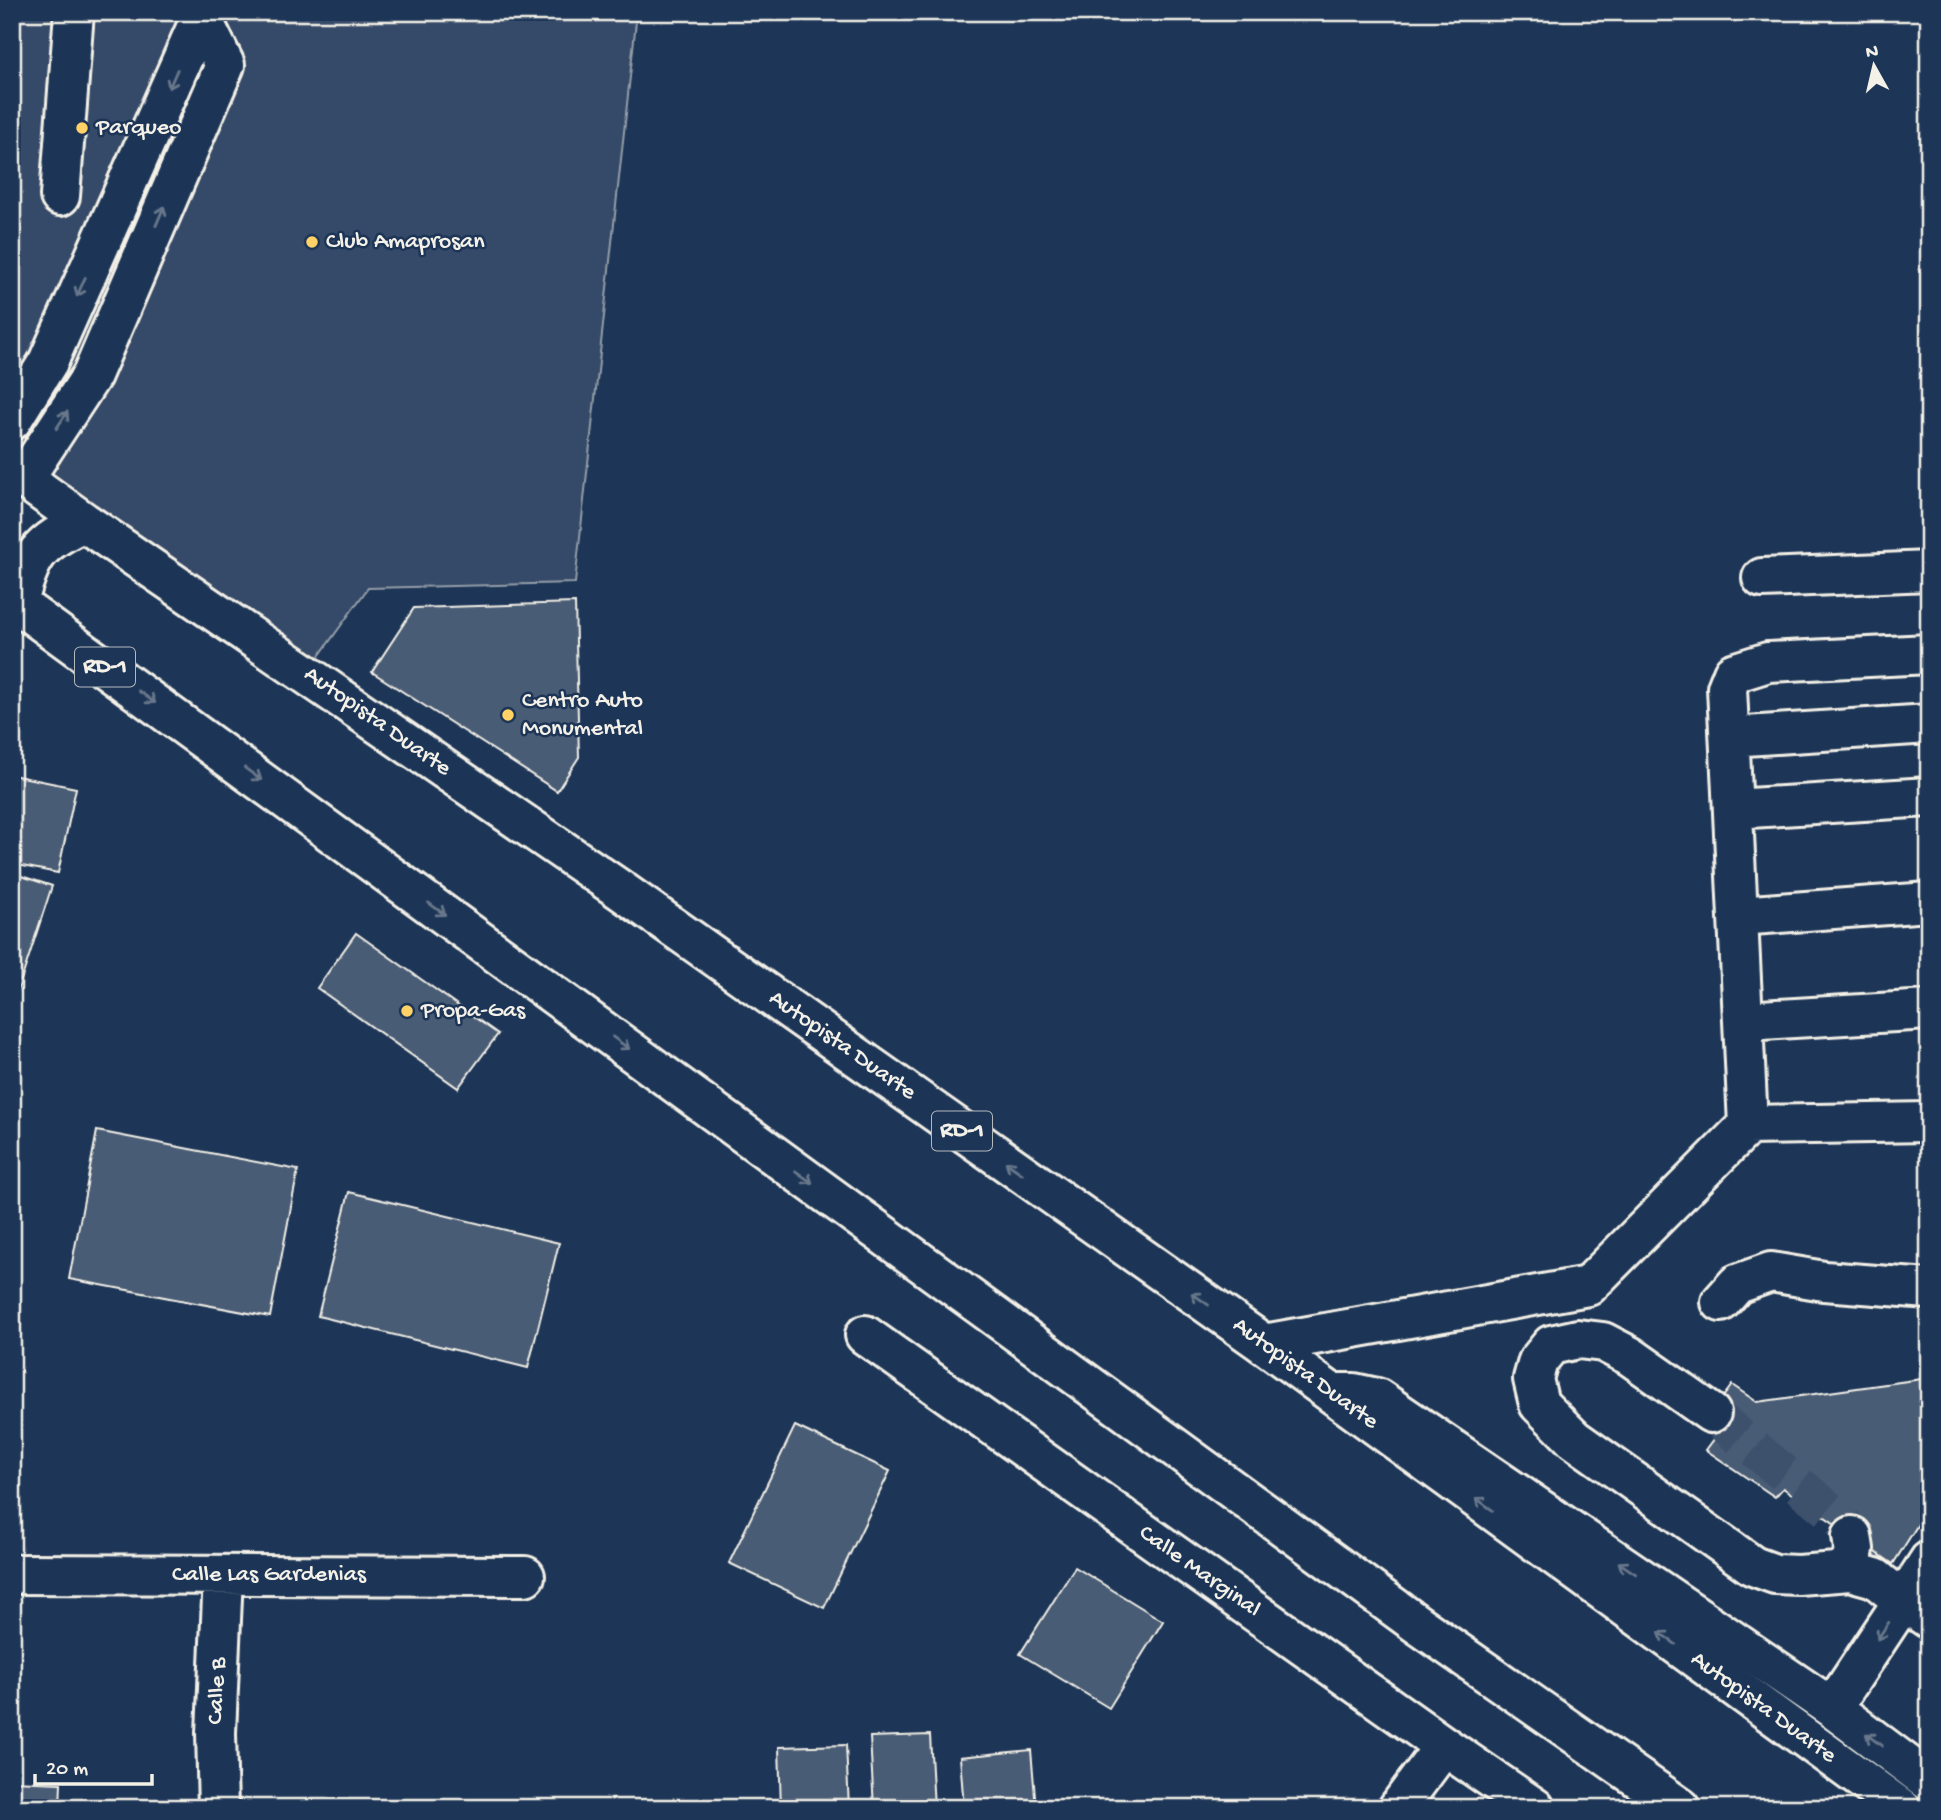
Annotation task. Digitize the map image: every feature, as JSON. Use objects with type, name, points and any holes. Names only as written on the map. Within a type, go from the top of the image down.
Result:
[{"type":"main road","points":[[60,196],[74,12]]},
{"type":"main road","points":[[16,479],[92,375],[225,65],[200,14]]},
{"type":"main road","points":[[12,420],[48,362],[200,14]]},
{"type":"main road","name":"Autopista Duarte","points":[[16,479],[84,522],[619,889],[1264,1344],[1901,1808]]},
{"type":"main road","points":[[15,602],[34,555],[55,535],[84,522]]},
{"type":"main road","points":[[1762,578],[1929,571]]},
{"type":"main road","name":"RD-1","points":[[15,602],[1405,1616],[1681,1808]]},
{"type":"main road","points":[[1748,1125],[1727,688],[1733,673],[1768,662],[1929,654]]},
{"type":"main road","points":[[1730,737],[1929,724]]},
{"type":"main road","points":[[1733,809],[1929,797]]},
{"type":"main road","points":[[1738,916],[1929,902]]},
{"type":"main road","points":[[1744,1021],[1929,1010]]},
{"type":"main road","points":[[1264,1344],[1588,1286],[1748,1125],[1929,1122]]},
{"type":"main road","points":[[1721,1302],[1737,1284],[1771,1272],[1824,1281],[1929,1289]]},
{"type":"main road","name":"Calle Marginal","points":[[865,1335],[1535,1808]]},
{"type":"main road","points":[[1711,1413],[1630,1356],[1604,1342],[1578,1339],[1551,1345],[1538,1361],[1533,1379],[1539,1404],[1574,1439],[1753,1566],[1775,1574],[1786,1574],[1851,1554],[1875,1578],[1916,1610]]},
{"type":"main road","points":[[1332,1393],[1354,1393],[1377,1398],[1832,1708],[1929,1781]]},
{"type":"main road","points":[[1832,1708],[1916,1610],[1929,1561]]},
{"type":"main road","name":"Calle Las Gardenias","points":[[12,1574],[525,1576]]},
{"type":"main road","name":"Calle B","points":[[218,1808],[216,1733],[223,1575]]},
{"type":"main road","points":[[1398,1808],[1444,1746]]},
{"type":"shaded area","name":"Club Amaprosan","points":[[12,12],[637,12],[575,583],[368,588],[306,674],[12,471]]},
{"type":"building","name":"Centro Auto Monumental","points":[[575,603],[579,757],[557,791],[372,672],[414,608]]},
{"type":"building","points":[[12,775],[76,788],[58,873],[12,864]]},
{"type":"building","points":[[12,873],[52,886],[12,1008]]},
{"type":"building","name":"Propa-Gas","points":[[356,933],[498,1034],[458,1088],[317,988]]},
{"type":"building","points":[[97,1131],[298,1170],[270,1317],[69,1279]]},
{"type":"building","points":[[349,1192],[559,1243],[528,1368],[318,1316]]},
{"type":"building","points":[[1929,1378],[1929,1507],[1893,1564],[1783,1488],[1775,1497],[1706,1450],[1717,1435],[1705,1421],[1732,1385],[1757,1402]]},
{"type":"building","points":[[795,1426],[890,1471],[824,1608],[729,1563]]},
{"type":"building","points":[[1075,1567],[1163,1621],[1109,1708],[1020,1654]]},
{"type":"building","points":[[930,1735],[934,1808],[874,1808],[870,1737]]},
{"type":"building","points":[[846,1745],[849,1808],[781,1808],[779,1747]]},
{"type":"building","points":[[1031,1750],[1036,1808],[964,1808],[960,1757]]},
{"type":"building","points":[[12,1781],[61,1783],[60,1808],[12,1808]]},
{"type":"tunnel","points":[[1711,1413],[1841,1520],[1852,1536]]},
{"type":"place","name":"Parqueo","points":[[82,128]]},
{"type":"place","name":"Club Amaprosan","points":[[312,242]]},
{"type":"place","name":"Centro Auto Monumental","points":[[508,715]]},
{"type":"place","name":"Propa-Gas","points":[[407,1011]]}]
